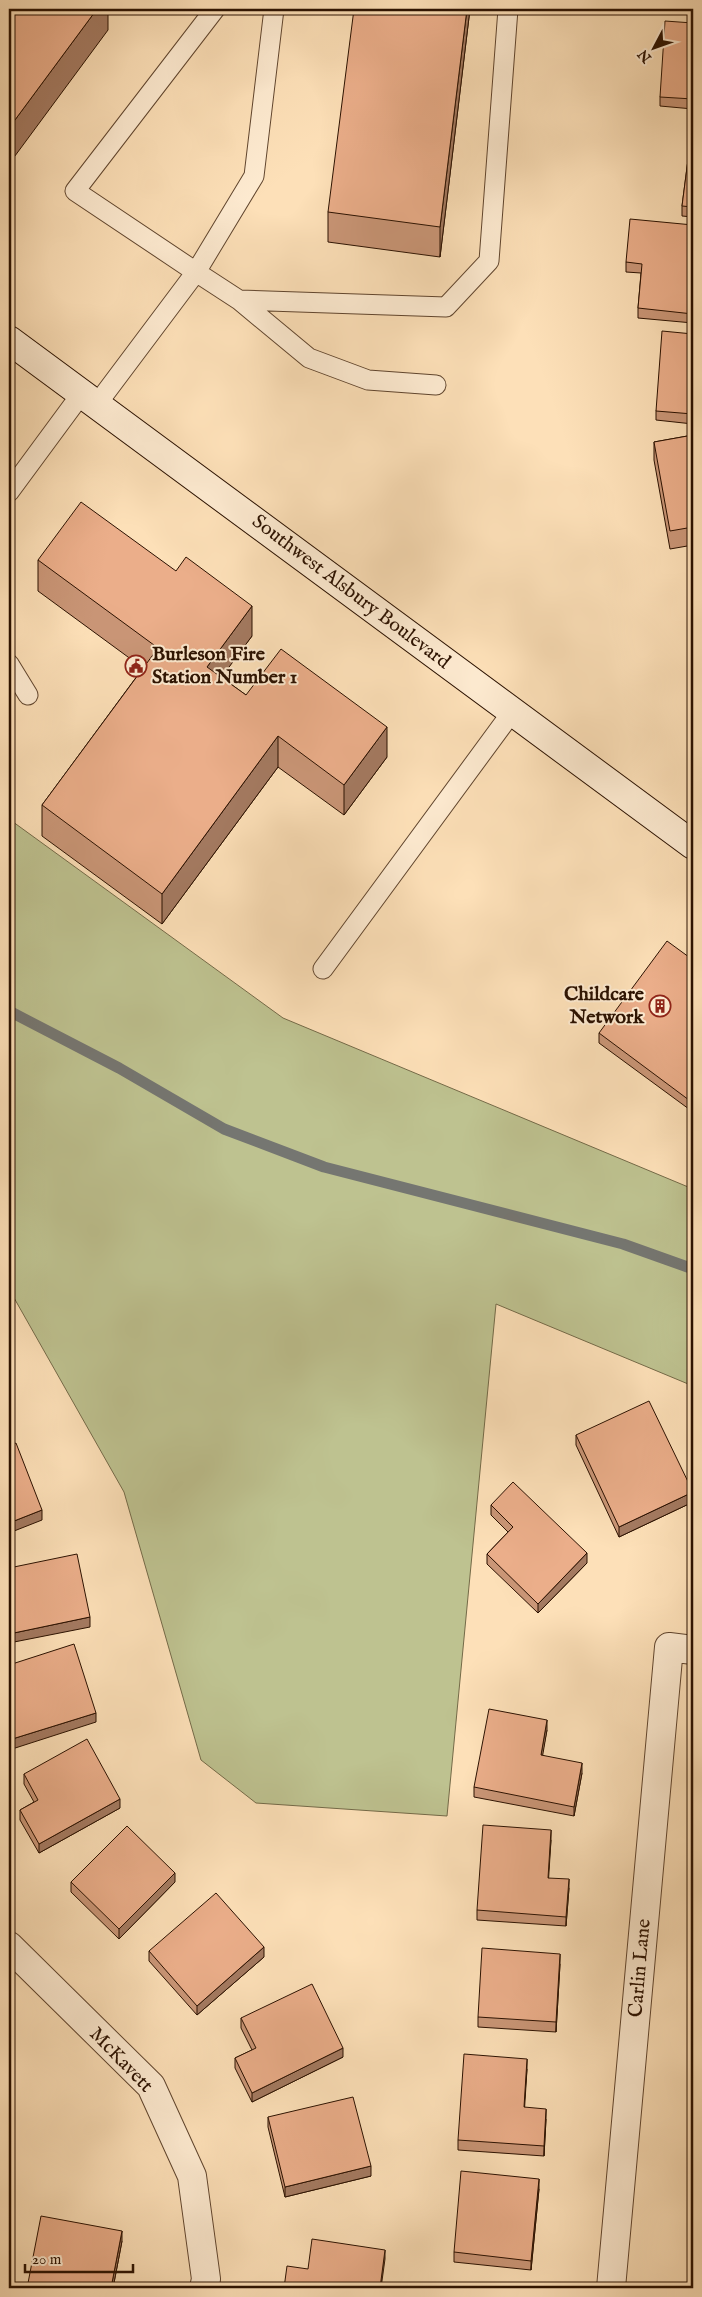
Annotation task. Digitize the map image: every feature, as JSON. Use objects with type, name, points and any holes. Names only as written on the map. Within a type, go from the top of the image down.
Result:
[{"type":"street","name":"Southwest Alsbury Boulevard","points":[[9,340],[693,845]]},
{"type":"street","name":"Carlin Lane","points":[[611,2288],[681,1649]]},
{"type":"street","name":"McKavett","points":[[9,1946],[151,2086],[192,2176],[206,2279],[204,2288]]},
{"type":"lane","points":[[215,9],[75,191],[239,300],[309,358],[368,380],[436,384]]},
{"type":"lane","points":[[9,492],[196,272],[254,176],[274,9]]},
{"type":"lane","points":[[239,300],[446,307],[488,261],[508,9]]},
{"type":"lane","points":[[9,664],[28,695]]},
{"type":"lane","points":[[323,969],[512,712]]},
{"type":"green space","points":[[9,819],[283,1018],[693,1189],[693,1386],[496,1304],[447,1816],[256,1803],[201,1760],[124,1492],[9,1289]]},
{"type":"building","points":[[18,9],[97,9],[9,128],[9,21]]},
{"type":"building","points":[[354,9],[467,9],[440,227],[328,212]]},
{"type":"building","points":[[665,21],[693,23],[693,99],[660,97]]},
{"type":"building","points":[[693,121],[693,207],[682,206]]},
{"type":"building","points":[[630,219],[693,225],[693,314],[638,308],[642,264],[626,262]]},
{"type":"building","points":[[662,331],[693,334],[693,414],[656,411]]},
{"type":"building","points":[[693,435],[693,527],[670,531],[654,442]]},
{"type":"building","points":[[81,502],[176,571],[186,557],[252,606],[207,667],[246,695],[281,649],[387,727],[344,785],[278,736],[162,894],[42,805],[158,648],[38,560]]},
{"type":"building","name":"Childcare Network","points":[[667,941],[693,960],[693,1103],[599,1033]]},
{"type":"building","points":[[649,1401],[693,1492],[619,1527],[576,1435]]},
{"type":"building","points":[[16,1443],[42,1510],[9,1523],[9,1446]]},
{"type":"building","points":[[513,1482],[587,1553],[538,1604],[487,1554],[513,1527],[491,1505]]},
{"type":"building","points":[[77,1554],[90,1617],[9,1634],[9,1568]]},
{"type":"building","points":[[74,1644],[96,1713],[9,1740],[9,1665]]},
{"type":"building","points":[[489,1709],[547,1720],[541,1755],[582,1763],[574,1807],[474,1787]]},
{"type":"building","points":[[87,1739],[120,1799],[39,1844],[20,1810],[38,1800],[24,1774]]},
{"type":"building","points":[[483,1825],[551,1830],[548,1878],[569,1879],[566,1917],[477,1910]]},
{"type":"building","points":[[127,1826],[175,1873],[119,1929],[71,1882]]},
{"type":"building","points":[[216,1893],[264,1947],[197,2006],[149,1951]]},
{"type":"building","points":[[482,1948],[560,1954],[556,2022],[478,2017]]},
{"type":"building","points":[[312,1984],[343,2048],[252,2093],[235,2058],[256,2048],[241,2018]]},
{"type":"building","points":[[464,2054],[527,2059],[524,2107],[546,2109],[544,2146],[458,2140]]},
{"type":"building","points":[[353,2097],[371,2166],[285,2187],[268,2117]]},
{"type":"building","points":[[461,2171],[539,2179],[531,2261],[454,2252]]},
{"type":"building","points":[[41,2216],[122,2231],[111,2288],[55,2288],[28,2283]]},
{"type":"building","points":[[312,2239],[385,2250],[380,2288],[284,2288],[287,2266],[308,2269]]},
{"type":"waterway","points":[[9,1011],[119,1068],[224,1129],[324,1167],[623,1244],[693,1269]]},
{"type":"place","name":"Burleson Fire Station Number 1","points":[[136,666]]},
{"type":"place","name":"Childcare Network","points":[[660,1006]]}]
